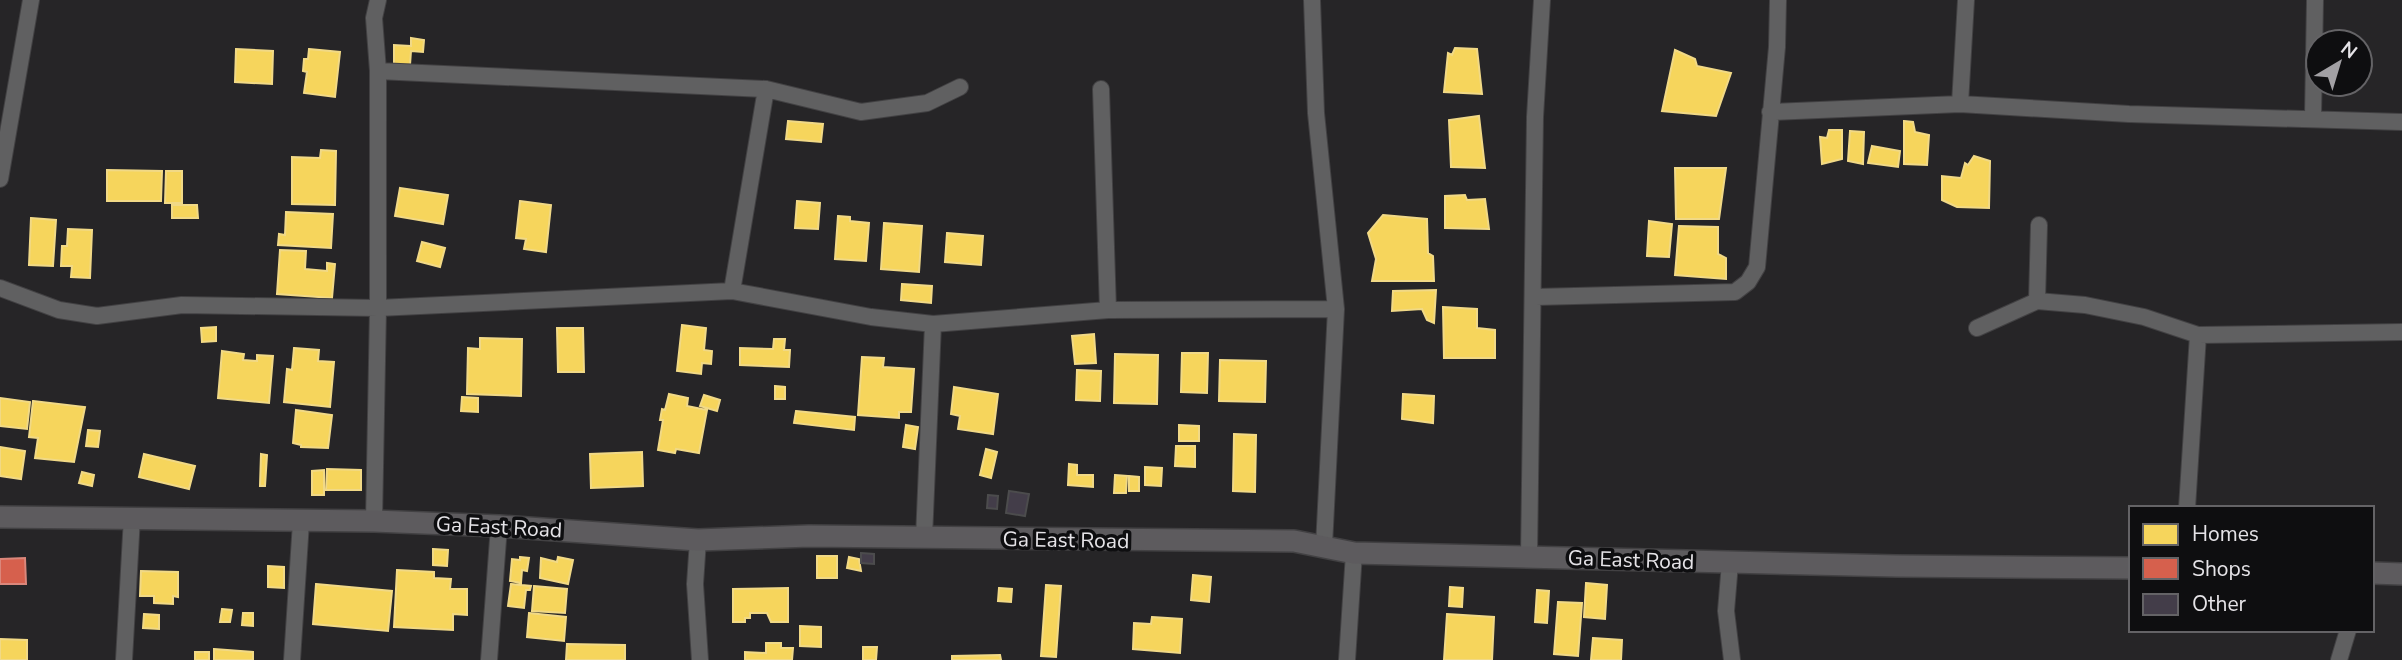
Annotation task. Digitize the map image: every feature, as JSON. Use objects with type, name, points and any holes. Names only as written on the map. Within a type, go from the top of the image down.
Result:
[{"type":"street","points":[[0,179],[31,0]]},
{"type":"street","points":[[374,521],[378,308],[378,71],[374,18],[377,0]]},
{"type":"street","points":[[1312,0],[1317,113],[1336,309],[1324,546]]},
{"type":"street","points":[[1529,557],[1535,297],[1535,117],[1542,0]]},
{"type":"street","points":[[1535,297],[1735,292],[1748,282],[1757,267],[1777,47],[1778,0]]},
{"type":"street","points":[[1960,104],[1966,0]]},
{"type":"street","points":[[2314,117],[2315,0]]},
{"type":"street","points":[[378,71],[766,89],[861,112],[927,103],[960,87]]},
{"type":"street","points":[[732,291],[766,89]]},
{"type":"street","points":[[1101,89],[1108,310]]},
{"type":"street","points":[[1770,112],[1960,104],[2129,114],[2314,117],[2402,122]]},
{"type":"street","points":[[2037,301],[2039,225]]},
{"type":"street","points":[[0,288],[59,310],[97,316],[182,305],[378,308],[732,291],[871,317],[933,324],[1108,310],[1336,309]]},
{"type":"street","points":[[1977,328],[2037,301],[2085,305],[2144,317],[2198,335],[2402,332]]},
{"type":"street","points":[[924,538],[933,324]]},
{"type":"street","points":[[2187,506],[2198,335]]},
{"type":"street","name":"Ga East Road","points":[[0,517],[374,521],[499,526],[698,540],[809,536],[1294,541],[1354,553],[1730,563],[2129,568]]},
{"type":"street","points":[[124,660],[132,517]]},
{"type":"street","points":[[292,660],[301,522]]},
{"type":"street","points":[[489,660],[499,526]]},
{"type":"street","points":[[698,540],[695,584],[699,660]]},
{"type":"street","points":[[1347,660],[1354,553]]},
{"type":"street","points":[[1730,563],[1726,611],[1732,660]]},
{"type":"street","points":[[2374,573],[2402,574]]},
{"type":"street","points":[[2339,660],[2347,632]]},
{"type":"building: Homes","points":[[411,38],[424,40],[423,52],[411,51],[410,65],[394,65],[394,45],[411,46]]},
{"type":"building: Homes","points":[[1455,48],[1477,49],[1482,94],[1444,92],[1448,53],[1452,55]]},
{"type":"building: Homes","points":[[236,49],[273,51],[272,84],[235,82]]},
{"type":"building: Homes","points":[[309,49],[340,52],[335,97],[304,93],[307,72],[303,71],[304,59],[308,59]]},
{"type":"building: Homes","points":[[1675,50],[1695,59],[1697,66],[1731,73],[1716,116],[1662,111]]},
{"type":"building: Homes","points":[[1479,116],[1485,168],[1451,167],[1449,120]]},
{"type":"building: Homes","points":[[788,121],[823,124],[821,142],[786,139]]},
{"type":"building: Homes","points":[[1904,121],[1913,122],[1915,132],[1929,135],[1927,165],[1904,164]]},
{"type":"building: Homes","points":[[1829,130],[1842,130],[1842,159],[1822,164],[1820,137],[1827,138]]},
{"type":"building: Homes","points":[[1850,131],[1864,132],[1863,164],[1848,161]]},
{"type":"building: Homes","points":[[1872,146],[1900,151],[1898,167],[1868,163]]},
{"type":"building: Homes","points":[[321,150],[336,151],[335,205],[292,204],[292,157],[320,158]]},
{"type":"building: Homes","points":[[1974,156],[1990,161],[1989,208],[1957,207],[1942,200],[1942,176],[1961,178],[1965,163],[1968,165]]},
{"type":"building: Homes","points":[[1675,168],[1726,168],[1719,219],[1676,219]]},
{"type":"building: Homes","points":[[107,170],[162,171],[161,201],[107,201]]},
{"type":"building: Homes","points":[[166,171],[182,171],[182,203],[165,203]]},
{"type":"building: Homes","points":[[400,188],[448,195],[443,224],[395,216]]},
{"type":"building: Homes","points":[[1465,195],[1467,200],[1485,199],[1489,229],[1445,228],[1445,196]]},
{"type":"building: Homes","points":[[520,201],[551,205],[546,252],[524,249],[526,239],[516,238]]},
{"type":"building: Homes","points":[[797,201],[820,203],[818,229],[795,228]]},
{"type":"building: Homes","points":[[172,205],[197,205],[198,218],[172,218]]},
{"type":"building: Homes","points":[[286,212],[333,214],[331,248],[278,245],[279,234],[285,235]]},
{"type":"building: Homes","points":[[1383,215],[1427,219],[1428,253],[1433,256],[1434,281],[1372,281],[1376,259],[1368,233]]},
{"type":"building: Homes","points":[[838,216],[850,217],[850,221],[869,223],[866,261],[835,259]]},
{"type":"building: Homes","points":[[31,218],[56,220],[53,266],[29,265]]},
{"type":"building: Homes","points":[[1649,221],[1672,224],[1669,257],[1647,256]]},
{"type":"building: Homes","points":[[884,223],[922,226],[919,272],[881,269]]},
{"type":"building: Homes","points":[[1679,226],[1718,227],[1718,254],[1726,258],[1726,279],[1675,275]]},
{"type":"building: Homes","points":[[68,229],[92,230],[90,278],[71,277],[72,266],[61,266],[62,246],[67,246]]},
{"type":"building: Homes","points":[[947,233],[983,236],[981,265],[945,262]]},
{"type":"building: Homes","points":[[422,242],[445,248],[440,267],[417,261]]},
{"type":"building: Homes","points":[[280,250],[306,251],[305,269],[327,271],[327,263],[335,264],[332,298],[277,294]]},
{"type":"building: Homes","points":[[902,284],[932,286],[931,303],[901,300]]},
{"type":"building: Homes","points":[[1436,290],[1434,323],[1427,320],[1422,309],[1392,311],[1393,291]]},
{"type":"building: Homes","points":[[1443,307],[1477,309],[1477,328],[1495,330],[1495,358],[1444,358]]},
{"type":"building: Homes","points":[[682,325],[706,328],[704,350],[712,351],[711,364],[702,363],[701,374],[677,371]]},
{"type":"building: Homes","points":[[216,327],[216,341],[202,342],[201,328]]},
{"type":"building: Homes","points":[[557,328],[583,328],[584,372],[558,372]]},
{"type":"building: Homes","points":[[1094,334],[1096,363],[1075,364],[1072,336]]},
{"type":"building: Homes","points":[[480,338],[522,339],[521,396],[467,394],[468,348],[480,349]]},
{"type":"building: Homes","points":[[774,339],[785,339],[784,350],[790,350],[789,367],[740,365],[740,348],[773,349]]},
{"type":"building: Homes","points":[[294,348],[319,350],[318,361],[334,362],[330,407],[284,402],[287,369],[292,370]]},
{"type":"building: Homes","points":[[222,351],[244,354],[243,360],[257,361],[257,355],[273,356],[269,403],[218,398]]},
{"type":"building: Homes","points":[[1182,353],[1208,353],[1207,393],[1181,392]]},
{"type":"building: Homes","points":[[1115,354],[1158,355],[1157,404],[1114,403]]},
{"type":"building: Homes","points":[[862,357],[884,358],[883,367],[914,369],[911,412],[899,412],[899,418],[858,415]]},
{"type":"building: Homes","points":[[1220,360],[1266,361],[1265,402],[1219,401]]},
{"type":"building: Homes","points":[[1077,370],[1101,371],[1100,401],[1076,400]]},
{"type":"building: Homes","points":[[775,386],[785,387],[785,399],[775,399]]},
{"type":"building: Homes","points":[[954,387],[998,394],[993,434],[958,429],[960,416],[951,414]]},
{"type":"building: Homes","points":[[669,394],[688,398],[687,406],[707,410],[699,453],[676,449],[675,453],[658,450],[662,409],[665,410]]},
{"type":"building: Homes","points":[[1403,394],[1434,396],[1433,423],[1402,419]]},
{"type":"building: Homes","points":[[704,395],[720,400],[717,411],[700,406]]},
{"type":"building: Homes","points":[[462,397],[478,398],[478,412],[461,411]]},
{"type":"building: Homes","points":[[0,398],[30,402],[27,429],[0,426]]},
{"type":"building: Homes","points":[[33,401],[85,407],[74,462],[35,458],[38,438],[29,437]]},
{"type":"building: Homes","points":[[296,410],[332,415],[328,448],[301,447],[293,443]]},
{"type":"building: Homes","points":[[796,411],[855,417],[854,430],[794,423]]},
{"type":"building: Homes","points":[[906,425],[918,427],[915,449],[903,447]]},
{"type":"building: Homes","points":[[1179,425],[1199,426],[1199,441],[1179,441]]},
{"type":"building: Homes","points":[[88,430],[100,431],[98,447],[86,446]]},
{"type":"building: Homes","points":[[1234,434],[1256,435],[1255,492],[1233,491]]},
{"type":"building: Homes","points":[[1176,446],[1195,446],[1195,467],[1175,466]]},
{"type":"building: Homes","points":[[0,447],[25,451],[21,479],[0,476]]},
{"type":"building: Homes","points":[[986,449],[997,452],[991,478],[980,475]]},
{"type":"building: Homes","points":[[642,452],[643,486],[591,488],[590,454]]},
{"type":"building: Homes","points":[[144,454],[195,466],[189,489],[139,477]]},
{"type":"building: Homes","points":[[261,454],[267,455],[265,486],[260,486]]},
{"type":"building: Homes","points":[[1069,464],[1077,465],[1077,475],[1093,475],[1093,487],[1068,485]]},
{"type":"building: Homes","points":[[1145,467],[1162,468],[1161,486],[1145,485]]},
{"type":"building: Homes","points":[[327,469],[361,470],[361,490],[326,490]]},
{"type":"building: Homes","points":[[324,470],[324,495],[312,495],[312,471]]},
{"type":"building: Homes","points":[[82,472],[94,475],[92,486],[79,483]]},
{"type":"building: Homes","points":[[1115,475],[1127,476],[1126,493],[1114,493]]},
{"type":"building: Homes","points":[[1129,476],[1139,477],[1139,491],[1129,491]]},
{"type":"building: Homes","points":[[433,549],[448,550],[447,566],[433,565]]},
{"type":"building: Homes","points":[[817,556],[837,556],[837,578],[817,578]]},
{"type":"building: Homes","points":[[520,557],[529,558],[527,571],[522,570],[521,583],[510,581],[512,559],[520,560]]},
{"type":"building: Homes","points":[[558,557],[573,560],[568,584],[540,578],[541,558],[557,562]]},
{"type":"building: Homes","points":[[849,557],[859,559],[861,571],[847,568]]},
{"type":"building: Homes","points":[[268,566],[284,567],[284,588],[268,587]]},
{"type":"building: Homes","points":[[397,570],[434,572],[434,578],[451,579],[450,589],[467,589],[467,615],[453,614],[453,630],[394,627]]},
{"type":"building: Homes","points":[[141,571],[178,572],[178,597],[173,596],[173,604],[154,603],[154,596],[140,596]]},
{"type":"building: Homes","points":[[1193,575],[1211,577],[1209,602],[1191,600]]},
{"type":"building: Homes","points":[[1586,583],[1607,585],[1605,619],[1584,617]]},
{"type":"building: Homes","points":[[316,584],[392,591],[388,631],[313,624]]},
{"type":"building: Homes","points":[[511,584],[531,586],[530,590],[526,590],[524,608],[508,606]]},
{"type":"building: Homes","points":[[1046,585],[1061,586],[1056,657],[1041,656]]},
{"type":"building: Homes","points":[[534,586],[567,589],[565,613],[532,611]]},
{"type":"building: Homes","points":[[1450,587],[1463,588],[1462,607],[1449,606]]},
{"type":"building: Homes","points":[[788,588],[788,622],[771,622],[767,613],[750,613],[750,618],[745,618],[745,622],[733,622],[733,589]]},
{"type":"building: Homes","points":[[999,588],[1012,589],[1011,602],[998,601]]},
{"type":"building: Homes","points":[[1537,590],[1549,591],[1547,623],[1535,622]]},
{"type":"building: Homes","points":[[1558,602],[1582,603],[1578,656],[1554,654]]},
{"type":"building: Homes","points":[[222,609],[232,610],[230,622],[220,622]]},
{"type":"building: Homes","points":[[243,613],[253,613],[253,626],[242,625]]},
{"type":"building: Homes","points":[[529,613],[566,617],[564,641],[527,637]]},
{"type":"building: Homes","points":[[144,614],[159,615],[159,629],[143,628]]},
{"type":"building: Homes","points":[[1447,614],[1494,617],[1492,660],[1444,660]]},
{"type":"building: Homes","points":[[1152,617],[1182,619],[1180,653],[1133,649],[1134,623],[1151,624]]},
{"type":"building: Homes","points":[[800,626],[821,627],[821,647],[800,646]]},
{"type":"building: Homes","points":[[1593,638],[1622,640],[1621,660],[1591,660]]},
{"type":"building: Homes","points":[[0,639],[27,640],[27,660],[0,660]]},
{"type":"building: Homes","points":[[766,643],[781,643],[781,648],[793,648],[792,660],[745,660],[745,652],[766,653]]},
{"type":"building: Homes","points":[[567,644],[625,645],[625,660],[566,660]]},
{"type":"building: Homes","points":[[863,647],[877,647],[876,660],[863,660]]},
{"type":"building: Homes","points":[[214,649],[253,652],[253,660],[214,660]]},
{"type":"building: Homes","points":[[195,652],[209,652],[209,660],[195,660]]},
{"type":"building: Homes","points":[[1000,655],[1001,660],[952,660],[952,656]]},
{"type":"building: Shops","points":[[25,558],[26,584],[0,584],[0,559]]},
{"type":"building: Other","points":[[1009,491],[1029,494],[1025,516],[1006,513]]},
{"type":"building: Other","points":[[988,495],[998,496],[997,509],[987,508]]},
{"type":"building: Other","points":[[861,553],[874,554],[874,564],[861,563]]}]
